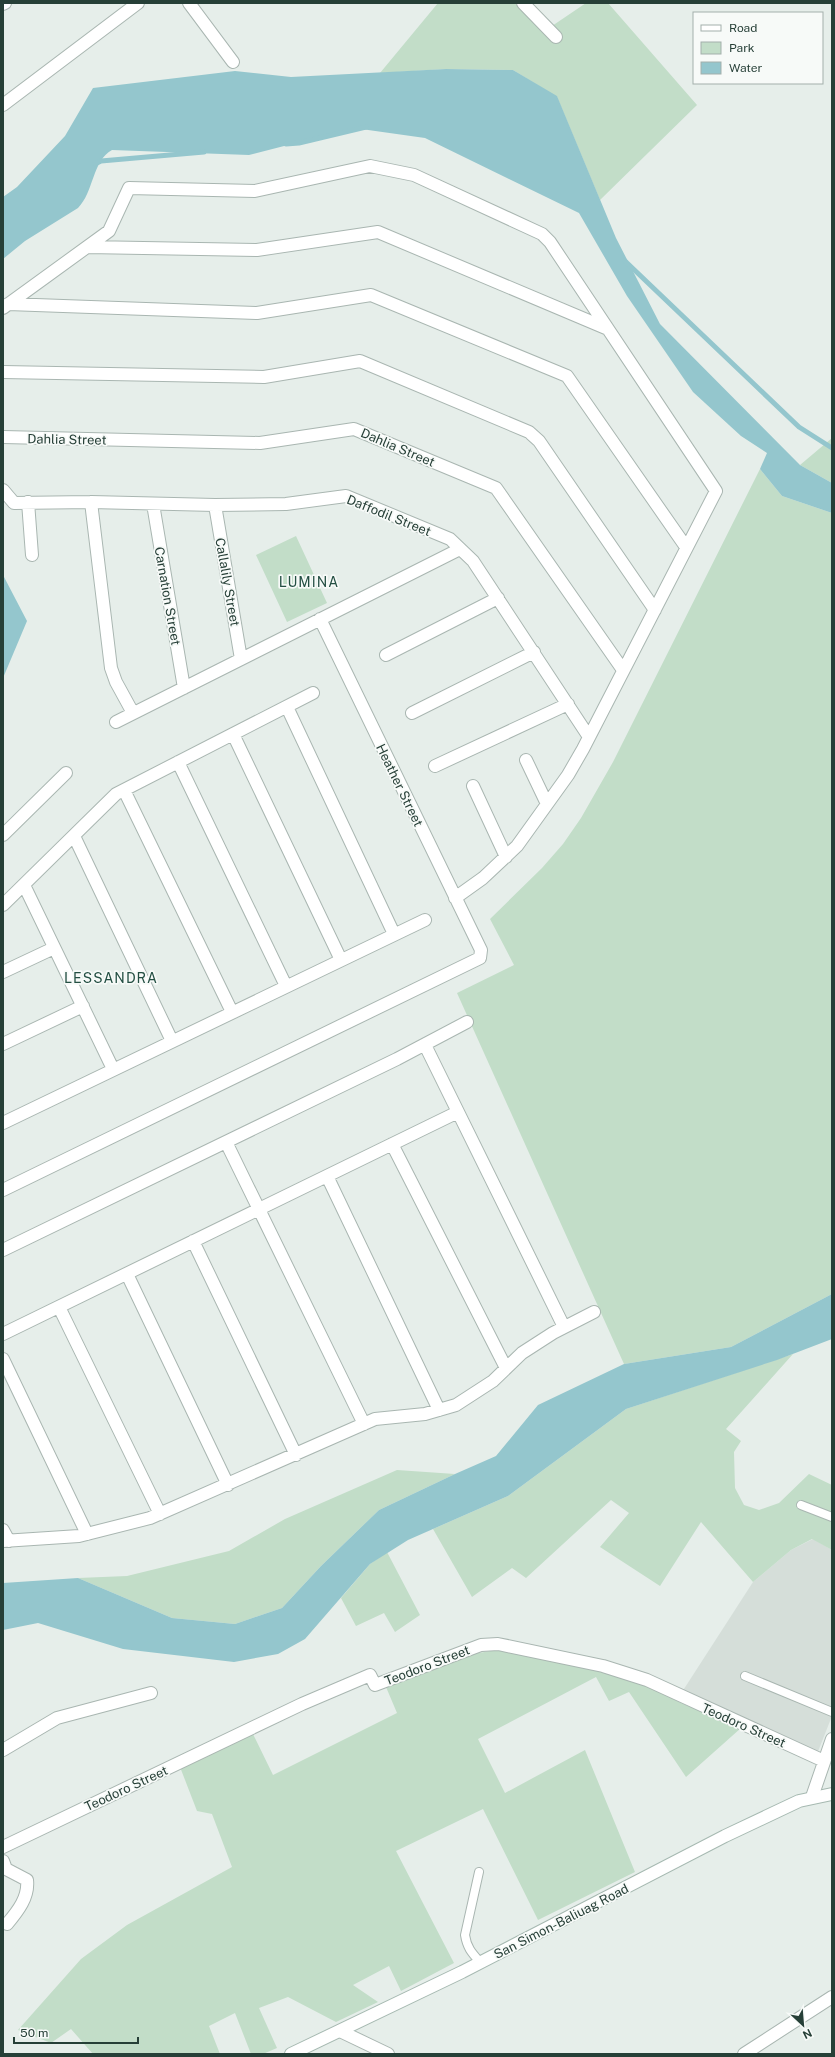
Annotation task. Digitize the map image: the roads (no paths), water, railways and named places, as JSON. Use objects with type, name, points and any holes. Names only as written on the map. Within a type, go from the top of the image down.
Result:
[{"type":"street","points":[[3,105],[138,3]]},
{"type":"street","points":[[190,3],[233,62]]},
{"type":"street","points":[[523,3],[556,37]]},
{"type":"street","points":[[5,306],[109,232],[129,188],[255,191],[370,166],[414,175],[542,234],[550,242],[716,491],[568,776],[517,846],[484,878],[455,898]]},
{"type":"street","points":[[87,247],[257,250],[378,232],[608,329]]},
{"type":"street","points":[[5,306],[257,313],[371,294],[567,376],[686,547]]},
{"type":"street","points":[[3,372],[264,377],[360,361],[530,432],[539,441],[655,610]]},
{"type":"street","name":"Dahlia Street","points":[[3,437],[260,443],[354,429],[496,488],[623,670]]},
{"type":"street","name":"Daffodil Street","points":[[3,490],[14,503],[92,502],[215,505],[286,504],[346,496],[450,539],[473,561],[589,737]]},
{"type":"street","points":[[28,502],[32,554]]},
{"type":"street","points":[[92,502],[111,668],[133,713]]},
{"type":"street","name":"Carnation Street","points":[[153,504],[184,688]]},
{"type":"street","name":"Callalily Street","points":[[215,505],[241,659]]},
{"type":"street","points":[[116,722],[460,549]]},
{"type":"street","points":[[386,655],[498,598]]},
{"type":"street","name":"Heather Street","points":[[3,1190],[476,962],[480,958],[481,950],[320,619]]},
{"type":"street","points":[[412,713],[534,652]]},
{"type":"street","points":[[3,905],[116,794],[313,693]]},
{"type":"street","points":[[435,766],[568,704]]},
{"type":"street","points":[[286,707],[394,934]]},
{"type":"street","points":[[233,734],[341,960]]},
{"type":"street","points":[[526,760],[547,804]]},
{"type":"street","points":[[178,762],[286,986]]},
{"type":"street","points":[[3,835],[66,773]]},
{"type":"street","points":[[473,786],[506,857]]},
{"type":"street","points":[[124,790],[232,1012]]},
{"type":"street","points":[[74,836],[172,1041]]},
{"type":"street","points":[[24,885],[113,1069]]},
{"type":"street","points":[[3,1123],[425,920]]},
{"type":"street","points":[[3,972],[54,948]]},
{"type":"street","points":[[3,1044],[83,1006]]},
{"type":"street","points":[[3,1250],[226,1142],[467,1022]]},
{"type":"street","points":[[425,1044],[564,1327]]},
{"type":"street","points":[[4,1330],[59,1307],[458,1112]]},
{"type":"street","points":[[226,1142],[364,1424]]},
{"type":"street","points":[[392,1144],[506,1368]]},
{"type":"street","points":[[327,1176],[439,1410]]},
{"type":"street","points":[[193,1241],[296,1455]]},
{"type":"street","points":[[127,1274],[228,1485]]},
{"type":"street","points":[[59,1307],[160,1514]]},
{"type":"street","points":[[3,1530],[6,1541],[87,1534],[160,1514],[375,1419],[425,1414],[456,1405],[493,1381],[522,1352],[564,1327],[594,1312]]},
{"type":"street","points":[[3,1359],[87,1534]]},
{"type":"street","name":"Teodoro Street","points":[[3,1846],[302,1704],[370,1675],[375,1685],[480,1645],[506,1645],[603,1666],[647,1680],[824,1762]]},
{"type":"street","points":[[3,1750],[57,1718],[151,1693]]},
{"type":"street","points":[[812,1798],[832,1739]]},
{"type":"street","name":"San Simon-Baliuag Road","points":[[291,2054],[480,1962],[725,1836],[799,1801],[832,1794]]},
{"type":"street","points":[[3,1861],[6,1869],[27,1880],[28,1888],[19,1910],[8,1924]]},
{"type":"street","points":[[744,2054],[832,1997]]},
{"type":"street","points":[[340,2031],[388,2054]]},
{"type":"lane","points":[[801,1505],[832,1517]]},
{"type":"lane","points":[[745,1676],[832,1712]]},
{"type":"lane","points":[[479,1872],[465,1935],[467,1945],[480,1962]]},
{"type":"water","points":[[446,69],[513,70],[557,96],[616,238],[660,324],[800,465],[832,483],[832,513],[782,496],[760,469],[767,453],[741,436],[693,392],[627,296],[579,213],[425,138],[354,128],[249,155],[112,150],[100,161],[87,194],[78,208],[25,241],[3,259],[3,197],[17,187],[65,136],[93,88],[235,71],[291,77]]},
{"type":"water","points":[[3,575],[27,621],[3,678]]},
{"type":"water","points":[[832,1294],[832,1339],[777,1360],[626,1409],[508,1496],[408,1540],[370,1564],[305,1639],[278,1654],[234,1662],[123,1649],[38,1623],[3,1630],[3,1583],[78,1578],[172,1618],[235,1624],[282,1608],[321,1566],[379,1510],[496,1456],[538,1405],[624,1364],[731,1347]]},
{"type":"waterway","points":[[286,144],[299,143],[366,127]]},
{"type":"waterway","points":[[95,164],[101,161],[204,152]]},
{"type":"waterway","points":[[625,261],[799,427],[832,448]]},
{"type":"district","name":"LUMINA","points":[[309,582]]},
{"type":"district","name":"LESSANDRA","points":[[111,978]]}]
